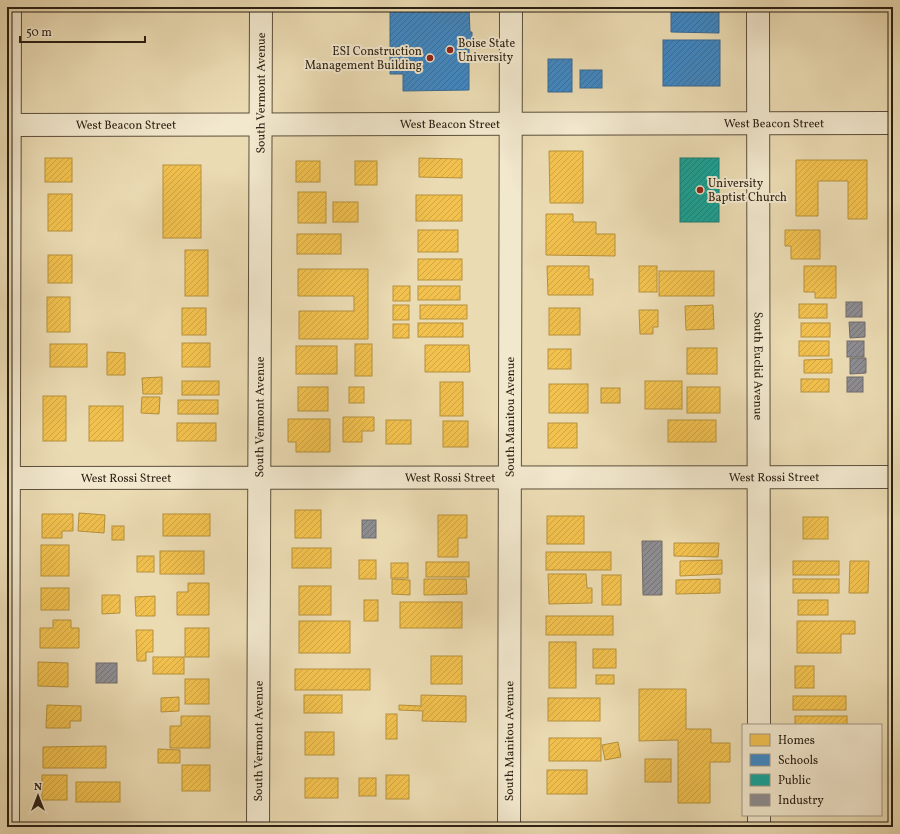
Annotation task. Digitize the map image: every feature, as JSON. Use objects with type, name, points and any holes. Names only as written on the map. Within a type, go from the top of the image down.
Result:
[{"type":"street","points":[[8,827],[8,125],[10,7]]},
{"type":"street","name":"South Vermont Avenue","points":[[258,827],[258,477],[261,7]]},
{"type":"street","name":"South Manitou Avenue","points":[[509,827],[511,7]]},
{"type":"street","name":"South Euclid Avenue","points":[[758,7],[759,724]]},
{"type":"street","name":"West Beacon Street","points":[[8,125],[893,123]]},
{"type":"street","name":"West Rossi Street","points":[[8,478],[893,477]]},
{"type":"street","points":[[759,816],[759,827]]},
{"type":"building: Homes","points":[[549,151],[583,151],[583,203],[550,203]]},
{"type":"building: Homes","points":[[45,158],[72,158],[72,182],[45,182]]},
{"type":"building: Homes","points":[[419,158],[462,159],[462,178],[419,177]]},
{"type":"building: Homes","points":[[796,160],[867,160],[867,219],[848,219],[848,181],[818,181],[818,216],[796,216]]},
{"type":"building: Homes","points":[[296,161],[320,161],[320,182],[296,182]]},
{"type":"building: Homes","points":[[355,161],[377,161],[377,185],[355,185]]},
{"type":"building: Homes","points":[[163,165],[201,165],[201,238],[163,238]]},
{"type":"building: Homes","points":[[890,174],[893,174],[893,198],[890,198]]},
{"type":"building: Homes","points":[[298,192],[326,192],[326,223],[298,223]]},
{"type":"building: Homes","points":[[48,194],[72,194],[72,231],[48,231]]},
{"type":"building: Homes","points":[[416,195],[462,195],[462,221],[416,221]]},
{"type":"building: Homes","points":[[333,202],[358,202],[358,222],[333,222]]},
{"type":"building: Homes","points":[[546,214],[573,214],[573,222],[596,222],[596,234],[615,234],[615,256],[546,255]]},
{"type":"building: Homes","points":[[418,230],[458,230],[458,252],[418,252]]},
{"type":"building: Homes","points":[[785,230],[820,230],[820,259],[791,259],[791,246],[785,246]]},
{"type":"building: Homes","points":[[297,234],[341,234],[341,254],[297,254]]},
{"type":"building: Homes","points":[[185,250],[208,250],[208,296],[185,296]]},
{"type":"building: Homes","points":[[48,255],[72,255],[72,283],[48,283]]},
{"type":"building: Homes","points":[[418,259],[462,259],[462,280],[418,280]]},
{"type":"building: Homes","points":[[547,266],[589,266],[589,279],[593,279],[593,295],[548,295]]},
{"type":"building: Homes","points":[[639,266],[657,266],[657,292],[639,292]]},
{"type":"building: Homes","points":[[804,266],[836,266],[836,298],[815,298],[815,292],[804,292]]},
{"type":"building: Homes","points":[[298,269],[368,269],[368,339],[299,339],[299,311],[354,311],[354,296],[298,296]]},
{"type":"building: Homes","points":[[659,271],[714,271],[714,296],[659,296]]},
{"type":"building: Homes","points":[[393,286],[410,286],[410,301],[393,301]]},
{"type":"building: Homes","points":[[418,286],[460,286],[460,300],[418,300]]},
{"type":"building: Homes","points":[[47,297],[70,297],[70,332],[47,332]]},
{"type":"building: Homes","points":[[799,304],[827,304],[827,318],[799,318]]},
{"type":"building: Homes","points":[[393,305],[409,305],[409,320],[393,320]]},
{"type":"building: Homes","points":[[420,305],[467,305],[467,319],[420,319]]},
{"type":"building: Homes","points":[[713,305],[714,329],[686,330],[685,306]]},
{"type":"building: Homes","points":[[182,308],[206,308],[206,335],[182,335]]},
{"type":"building: Homes","points":[[549,308],[580,308],[580,335],[549,335]]},
{"type":"building: Homes","points":[[639,310],[658,310],[658,327],[653,327],[653,334],[640,334]]},
{"type":"building: Homes","points":[[418,323],[463,323],[463,337],[418,337]]},
{"type":"building: Homes","points":[[801,323],[830,323],[830,337],[801,337]]},
{"type":"building: Homes","points":[[393,324],[409,324],[409,338],[393,338]]},
{"type":"building: Homes","points":[[799,341],[829,341],[829,356],[799,356]]},
{"type":"building: Homes","points":[[182,343],[210,343],[210,367],[182,367]]},
{"type":"building: Homes","points":[[50,344],[87,344],[87,367],[50,367]]},
{"type":"building: Homes","points":[[355,344],[372,344],[372,376],[355,376]]},
{"type":"building: Homes","points":[[425,345],[469,345],[470,372],[425,372]]},
{"type":"building: Homes","points":[[296,346],[337,346],[337,374],[296,374]]},
{"type":"building: Homes","points":[[687,348],[717,348],[717,374],[687,374]]},
{"type":"building: Homes","points":[[548,349],[571,349],[571,369],[548,369]]},
{"type":"building: Homes","points":[[107,352],[125,353],[125,375],[107,375]]},
{"type":"building: Homes","points":[[832,359],[832,373],[804,373],[804,360]]},
{"type":"building: Homes","points":[[162,377],[162,394],[143,394],[142,378]]},
{"type":"building: Homes","points":[[801,379],[829,379],[829,392],[801,392]]},
{"type":"building: Homes","points":[[182,381],[219,381],[219,395],[182,395]]},
{"type":"building: Homes","points":[[645,381],[682,381],[682,409],[645,409]]},
{"type":"building: Homes","points":[[440,382],[463,382],[463,416],[440,416]]},
{"type":"building: Homes","points":[[549,384],[588,384],[588,413],[549,413]]},
{"type":"building: Homes","points":[[298,387],[328,387],[328,411],[298,411]]},
{"type":"building: Homes","points":[[349,387],[364,387],[364,403],[349,403]]},
{"type":"building: Homes","points":[[687,387],[720,387],[720,413],[687,413]]},
{"type":"building: Homes","points":[[601,388],[620,388],[620,403],[601,403]]},
{"type":"building: Homes","points":[[43,396],[66,396],[66,441],[43,441]]},
{"type":"building: Homes","points":[[142,397],[160,397],[159,414],[141,413]]},
{"type":"building: Homes","points":[[178,400],[218,400],[218,414],[178,414]]},
{"type":"building: Homes","points":[[89,406],[123,406],[123,441],[89,441]]},
{"type":"building: Homes","points":[[343,417],[374,417],[374,431],[362,431],[362,442],[343,442]]},
{"type":"building: Homes","points":[[288,419],[330,419],[330,452],[296,452],[296,442],[288,442]]},
{"type":"building: Homes","points":[[386,420],[411,420],[411,444],[386,444]]},
{"type":"building: Homes","points":[[668,420],[716,420],[716,442],[668,442]]},
{"type":"building: Homes","points":[[443,421],[468,421],[468,447],[443,447]]},
{"type":"building: Homes","points":[[177,423],[216,423],[216,441],[177,441]]},
{"type":"building: Homes","points":[[548,423],[577,423],[577,448],[548,448]]},
{"type":"building: Homes","points":[[295,510],[321,510],[321,538],[295,538]]},
{"type":"building: Homes","points":[[79,513],[105,515],[104,533],[78,531]]},
{"type":"building: Homes","points":[[42,514],[73,514],[73,531],[62,531],[62,538],[42,538]]},
{"type":"building: Homes","points":[[163,514],[210,514],[210,536],[163,536]]},
{"type":"building: Homes","points":[[438,515],[467,515],[467,538],[458,538],[458,557],[438,557]]},
{"type":"building: Homes","points":[[547,516],[584,516],[584,544],[547,544]]},
{"type":"building: Homes","points":[[803,517],[828,517],[828,539],[803,539]]},
{"type":"building: Homes","points":[[112,526],[124,526],[124,540],[112,540]]},
{"type":"building: Homes","points":[[674,543],[719,543],[718,557],[674,556]]},
{"type":"building: Homes","points":[[41,545],[69,545],[69,576],[41,576]]},
{"type":"building: Homes","points":[[292,548],[331,548],[331,568],[292,568]]},
{"type":"building: Homes","points":[[160,551],[204,551],[204,574],[160,574]]},
{"type":"building: Homes","points":[[546,552],[611,552],[611,570],[546,570]]},
{"type":"building: Homes","points":[[137,556],[154,556],[154,572],[137,572]]},
{"type":"building: Homes","points":[[359,560],[376,560],[376,579],[359,579]]},
{"type":"building: Homes","points":[[722,560],[722,574],[680,576],[680,561]]},
{"type":"building: Homes","points":[[793,561],[839,561],[839,575],[793,575]]},
{"type":"building: Homes","points":[[850,561],[869,561],[868,593],[849,593]]},
{"type":"building: Homes","points":[[426,562],[469,562],[469,577],[426,577]]},
{"type":"building: Homes","points":[[391,563],[408,563],[408,578],[391,578]]},
{"type":"building: Homes","points":[[548,574],[586,574],[587,588],[592,588],[592,603],[549,604]]},
{"type":"building: Homes","points":[[602,575],[621,575],[621,605],[602,605]]},
{"type":"building: Homes","points":[[392,579],[410,580],[410,595],[392,594]]},
{"type":"building: Homes","points":[[424,579],[466,579],[467,594],[424,595]]},
{"type":"building: Homes","points":[[720,579],[720,593],[676,594],[676,580]]},
{"type":"building: Homes","points":[[793,579],[839,579],[839,593],[793,593]]},
{"type":"building: Homes","points":[[188,583],[209,583],[209,615],[177,615],[177,592],[188,592]]},
{"type":"building: Homes","points":[[299,586],[331,586],[331,615],[299,615]]},
{"type":"building: Homes","points":[[41,588],[69,588],[69,610],[41,610]]},
{"type":"building: Homes","points":[[102,595],[120,595],[120,613],[102,614]]},
{"type":"building: Homes","points":[[155,596],[155,616],[136,616],[135,597]]},
{"type":"building: Homes","points":[[364,600],[378,600],[378,621],[364,621]]},
{"type":"building: Homes","points":[[798,600],[828,600],[828,615],[798,615]]},
{"type":"building: Homes","points":[[400,602],[462,602],[462,628],[400,628]]},
{"type":"building: Homes","points":[[546,616],[613,616],[613,635],[546,635]]},
{"type":"building: Homes","points":[[53,620],[71,620],[71,628],[79,628],[79,648],[40,648],[40,628],[53,628]]},
{"type":"building: Homes","points":[[299,621],[350,621],[350,653],[299,653]]},
{"type":"building: Homes","points":[[797,621],[855,621],[855,634],[841,634],[841,653],[797,653]]},
{"type":"building: Homes","points":[[185,628],[209,628],[209,657],[185,657]]},
{"type":"building: Homes","points":[[136,630],[153,630],[153,652],[146,652],[146,661],[137,661]]},
{"type":"building: Homes","points":[[549,642],[576,642],[576,688],[549,688]]},
{"type":"building: Homes","points":[[593,649],[616,649],[616,668],[593,668]]},
{"type":"building: Homes","points":[[431,656],[462,656],[462,684],[431,684]]},
{"type":"building: Homes","points":[[153,657],[184,657],[184,674],[153,674]]},
{"type":"building: Homes","points":[[38,662],[68,663],[68,687],[38,686]]},
{"type":"building: Homes","points":[[795,666],[814,666],[814,688],[795,688]]},
{"type":"building: Homes","points":[[295,669],[370,669],[370,690],[295,690]]},
{"type":"building: Homes","points":[[596,675],[614,675],[614,684],[596,684]]},
{"type":"building: Homes","points":[[185,679],[209,679],[209,704],[185,704]]},
{"type":"building: Homes","points":[[639,689],[686,689],[686,729],[711,729],[711,743],[730,743],[730,762],[710,762],[710,803],[678,803],[678,740],[639,741]]},
{"type":"building: Homes","points":[[304,695],[342,695],[342,713],[304,713]]},
{"type":"building: Homes","points":[[421,695],[466,696],[466,722],[422,721],[423,711],[399,710],[399,705],[421,706]]},
{"type":"building: Homes","points":[[793,696],[846,696],[846,710],[793,710]]},
{"type":"building: Homes","points":[[179,697],[179,711],[161,712],[161,698]]},
{"type":"building: Homes","points":[[548,698],[600,698],[600,721],[548,721]]},
{"type":"building: Homes","points":[[47,705],[81,706],[81,721],[70,721],[70,728],[46,728]]},
{"type":"building: Homes","points":[[386,714],[397,714],[397,739],[386,739]]},
{"type":"building: Homes","points":[[181,716],[210,716],[210,748],[170,748],[170,726],[181,726]]},
{"type":"building: Homes","points":[[795,716],[847,716],[847,724],[795,724]]},
{"type":"building: Homes","points":[[305,732],[334,732],[334,755],[305,755]]},
{"type":"building: Homes","points":[[549,738],[601,738],[601,761],[549,761]]},
{"type":"building: Homes","points":[[618,742],[621,757],[605,760],[602,745]]},
{"type":"building: Homes","points":[[106,746],[106,768],[43,768],[43,747]]},
{"type":"building: Homes","points":[[158,749],[180,750],[180,763],[158,763]]},
{"type":"building: Homes","points":[[645,759],[671,759],[671,782],[645,782]]},
{"type":"building: Homes","points":[[182,765],[210,765],[210,791],[182,791]]},
{"type":"building: Homes","points":[[889,769],[893,769],[893,795],[889,795]]},
{"type":"building: Homes","points":[[547,770],[587,770],[587,794],[547,794]]},
{"type":"building: Homes","points":[[42,775],[67,775],[67,800],[42,800]]},
{"type":"building: Homes","points":[[386,775],[409,775],[409,799],[386,799]]},
{"type":"building: Homes","points":[[305,778],[338,778],[338,798],[305,798]]},
{"type":"building: Homes","points":[[359,778],[376,778],[376,796],[359,796]]},
{"type":"building: Homes","points":[[76,782],[120,782],[120,802],[76,802]]},
{"type":"building: Schools","name":"ESI Construction Management Building","points":[[413,7],[469,7],[472,42],[469,42],[469,90],[403,91],[403,74],[390,74],[390,10],[413,10]]},
{"type":"building: Schools","points":[[671,7],[719,7],[719,33],[671,32]]},
{"type":"building: Schools","points":[[663,40],[720,40],[720,86],[663,86]]},
{"type":"building: Schools","points":[[548,59],[572,59],[572,92],[548,92]]},
{"type":"building: Schools","points":[[580,70],[602,70],[602,88],[580,88]]},
{"type":"building: Public","name":"University Baptist Church","points":[[680,158],[719,158],[719,222],[680,222]]},
{"type":"building: Industry","points":[[846,302],[862,302],[862,317],[846,317]]},
{"type":"building: Industry","points":[[849,322],[865,322],[865,337],[850,338]]},
{"type":"building: Industry","points":[[847,341],[864,341],[864,357],[847,357]]},
{"type":"building: Industry","points":[[850,358],[866,358],[866,373],[850,374]]},
{"type":"building: Industry","points":[[847,377],[863,377],[863,392],[847,392]]},
{"type":"building: Industry","points":[[362,520],[376,520],[376,538],[362,538]]},
{"type":"building: Industry","points":[[642,541],[662,541],[662,595],[643,595]]},
{"type":"building: Industry","points":[[96,663],[117,663],[117,683],[96,683]]},
{"type":"place","name":"Boise State University","points":[[450,50]]},
{"type":"place","name":"ESI Construction Management Building","points":[[430,58]]},
{"type":"place","name":"University Baptist Church","points":[[700,190]]}]
